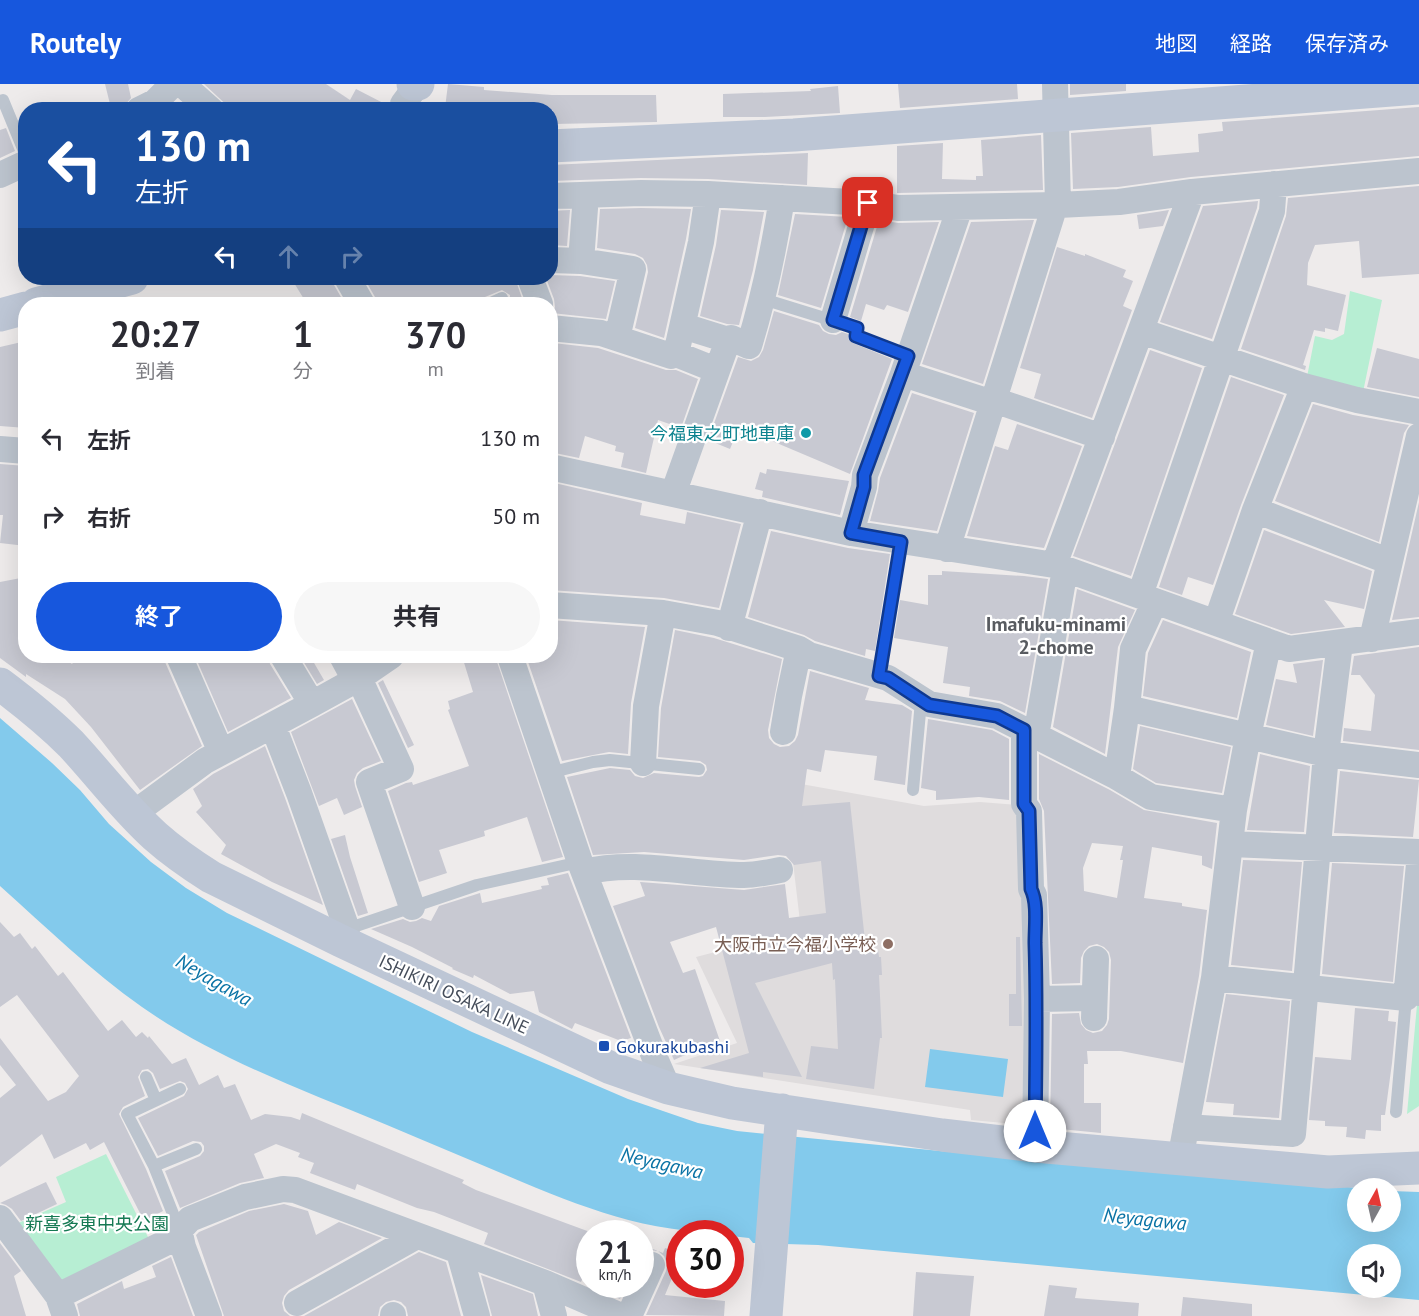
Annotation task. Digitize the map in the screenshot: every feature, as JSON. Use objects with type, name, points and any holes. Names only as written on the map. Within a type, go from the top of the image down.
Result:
[{"type":"street","points":[[155,102],[173,84]]},
{"type":"street","points":[[182,84],[202,102]]},
{"type":"street","points":[[558,146],[794,135],[1055,100],[1419,88]]},
{"type":"street","points":[[947,549],[1057,205],[1055,100]]},
{"type":"street","points":[[0,175],[18,167]]},
{"type":"street","points":[[558,196],[708,194],[868,203],[898,208],[1057,205],[1119,202],[1192,192],[1419,171]]},
{"type":"street","points":[[1117,777],[1133,649],[1220,359],[1272,211],[1274,184]]},
{"type":"street","points":[[1035,1146],[1034,895],[1031,889],[1029,811],[1024,804],[1030,733],[1060,567],[1102,437],[1192,192]]},
{"type":"street","points":[[676,354],[701,242],[708,194]]},
{"type":"street","points":[[581,261],[586,195]]},
{"type":"street","points":[[683,326],[728,340],[731,338],[749,346],[763,300],[782,198]]},
{"type":"street","points":[[833,320],[868,203]]},
{"type":"street","points":[[851,533],[864,487],[864,475],[960,207]]},
{"type":"street","points":[[558,260],[581,261],[633,269],[634,310],[618,338]]},
{"type":"street","points":[[62,297],[106,285]]},
{"type":"street","points":[[0,315],[18,310]]},
{"type":"street","points":[[558,329],[601,333],[671,356],[676,354],[716,370]]},
{"type":"street","points":[[1141,331],[1304,386],[1357,400],[1419,411]]},
{"type":"street","points":[[673,494],[728,340]]},
{"type":"street","points":[[905,365],[994,401],[1102,437]]},
{"type":"street","points":[[1216,623],[1255,510],[1304,386]]},
{"type":"street","points":[[1372,639],[1388,561],[1419,436]]},
{"type":"street","points":[[0,449],[18,450]]},
{"type":"street","points":[[558,469],[851,533],[1060,567],[1289,649],[1419,632]]},
{"type":"street","points":[[1255,510],[1388,561]]},
{"type":"street","points":[[729,628],[760,512]]},
{"type":"street","points":[[558,606],[663,613],[718,623],[800,649],[809,655],[888,678],[929,705],[997,716],[1117,777],[1150,797],[1234,810]]},
{"type":"street","points":[[643,763],[646,706],[663,613]]},
{"type":"street","points":[[1181,1159],[1214,978],[1234,810],[1269,642]]},
{"type":"street","points":[[1186,1127],[1293,1134],[1326,754],[1340,643]]},
{"type":"street","points":[[783,732],[800,649]]},
{"type":"street","points":[[182,663],[221,752]]},
{"type":"street","points":[[287,663],[312,704]]},
{"type":"street","points":[[347,663],[357,679],[401,769],[369,782],[412,907]]},
{"type":"street","points":[[133,814],[204,761],[273,726],[381,663]]},
{"type":"street","points":[[512,663],[582,867],[668,1088]]},
{"type":"street","name":"ISHIKIRI OSAKA LINE","points":[[0,684],[32,708],[69,742],[133,814],[169,848],[212,878],[344,935],[590,1059],[668,1088],[732,1103],[781,1120],[1035,1146],[1328,1172],[1419,1168]]},
{"type":"street","points":[[1127,708],[1326,754],[1419,765]]},
{"type":"street","points":[[273,726],[299,793],[344,935]]},
{"type":"street","points":[[1231,844],[1419,852]]},
{"type":"street","points":[[1214,978],[1413,999],[1419,864]]},
{"type":"street","points":[[582,867],[680,869],[745,875],[780,870]]},
{"type":"street","points":[[1036,999],[1094,1008],[1095,959]]},
{"type":"street","points":[[766,1316],[781,1120]]},
{"type":"street","points":[[0,1218],[62,1306],[169,1241],[190,1219],[229,1203],[283,1189],[295,1190],[545,1283],[621,1316]]},
{"type":"street","points":[[179,1229],[183,1247],[209,1316]]},
{"type":"street","points":[[297,1303],[417,1236]]},
{"type":"street","points":[[459,1252],[477,1316]]},
{"type":"street","points":[[545,1283],[554,1316]]},
{"type":"street","points":[[629,1316],[637,1298]]},
{"type":"lane","points":[[3,100],[18,137]]},
{"type":"lane","points":[[763,300],[857,328],[856,336],[905,365]]},
{"type":"lane","points":[[879,676],[901,542]]},
{"type":"lane","points":[[913,790],[921,701]]},
{"type":"lane","points":[[549,773],[610,760],[699,769]]},
{"type":"lane","points":[[344,935],[412,907],[477,885],[582,867]]},
{"type":"lane","points":[[1396,1112],[1413,999]]},
{"type":"lane","points":[[146,1077],[156,1100]]},
{"type":"lane","points":[[179,1229],[154,1166],[127,1114],[180,1089]]},
{"type":"lane","points":[[154,1166],[196,1149]]},
{"type":"shaded area","name":"大阪市立今福小学校","points":[[790,782],[924,806],[980,802],[1019,805],[1025,811],[1025,1125],[971,1120],[970,1110],[674,1064],[737,1043],[696,957],[801,930],[788,820]]},
{"type":"green space","points":[[1350,291],[1382,300],[1362,397],[1306,382],[1315,336],[1332,340],[1344,334]]},
{"type":"green space","points":[[1417,1005],[1419,1005],[1419,1106],[1407,1114]]},
{"type":"green space","name":"新喜多東中央公園","points":[[106,1154],[150,1241],[68,1282],[58,1281],[16,1224],[66,1202],[56,1177]]},
{"type":"water","name":"Neyagawa","points":[[0,718],[52,763],[80,790],[109,824],[151,862],[186,888],[227,913],[472,1032],[628,1099],[698,1123],[737,1131],[1347,1187],[1347,1232],[1401,1232],[1401,1191],[1419,1192],[1419,1300],[1397,1298],[1401,1298],[1401,1244],[1347,1244],[1347,1293],[818,1245],[753,1243],[749,1238],[744,1237],[744,1220],[666,1220],[666,1228],[654,1225],[654,1220],[631,1220],[616,1216],[536,1188],[230,1058],[170,1026],[142,1007],[69,948],[0,886]]},
{"type":"water","points":[[930,1049],[1008,1059],[1003,1097],[925,1087]]},
{"type":"building","points":[[105,84],[128,84],[131,98],[128,102],[110,102]]},
{"type":"building","points":[[204,84],[326,84],[350,100],[356,89],[381,102],[223,102]]},
{"type":"building","points":[[448,84],[484,87],[484,90],[552,95],[656,95],[657,122],[558,124],[558,102],[446,102]]},
{"type":"building","points":[[898,84],[1017,84],[1018,99],[900,108]]},
{"type":"building","points":[[1070,84],[1126,84],[1126,91],[1070,95]]},
{"type":"building","points":[[838,86],[840,113],[723,117],[723,94],[811,91],[810,89]]},
{"type":"building","points":[[1419,107],[1419,156],[1191,177],[1118,187],[1073,189],[1071,133],[1151,127],[1153,156],[1199,152],[1198,134],[1223,131],[1222,122]]},
{"type":"building","points":[[6,128],[15,151],[0,158],[0,130]]},
{"type":"building","points":[[1041,135],[1043,190],[897,193],[897,146],[943,143],[942,179],[976,180],[976,176],[983,176],[981,140]]},
{"type":"building","points":[[808,153],[807,185],[708,179],[558,181],[558,165]]},
{"type":"building","points":[[1419,186],[1419,274],[1362,278],[1359,241],[1315,245],[1308,263],[1307,285],[1346,295],[1338,331],[1325,328],[1325,332],[1314,330],[1303,365],[1306,366],[1305,370],[1241,349],[1286,216],[1288,198]]},
{"type":"building","points":[[1258,201],[1212,339],[1160,322],[1203,206]]},
{"type":"building","points":[[600,209],[691,209],[664,338],[635,328],[648,272],[643,258],[635,254],[597,248]]},
{"type":"building","points":[[570,210],[567,246],[558,245],[558,211]]},
{"type":"building","points":[[721,210],[764,212],[739,325],[700,316],[716,245]]},
{"type":"building","points":[[1169,210],[1163,226],[1139,229],[1137,215]]},
{"type":"building","points":[[795,214],[848,217],[821,308],[778,295]]},
{"type":"building","points":[[879,220],[898,223],[939,222],[908,312],[887,305],[884,310],[866,304],[861,321],[850,317]]},
{"type":"building","points":[[1034,220],[983,384],[922,364],[971,222]]},
{"type":"building","points":[[1057,247],[1085,256],[1085,254],[1126,270],[1123,277],[1133,281],[1123,306],[1132,310],[1092,418],[1034,398],[1041,374],[1020,368]]},
{"type":"building","points":[[558,275],[615,281],[606,319],[558,314],[558,297],[553,297],[549,285],[558,285]]},
{"type":"building","points":[[295,285],[334,285],[341,297],[303,297]]},
{"type":"building","points":[[368,285],[517,285],[522,297],[510,297],[502,290],[485,297],[375,297]]},
{"type":"building","points":[[774,311],[819,325],[829,334],[836,335],[842,332],[848,334],[848,339],[853,343],[892,359],[850,474],[739,427],[730,449],[708,440],[738,357],[751,361],[759,357]]},
{"type":"building","points":[[18,343],[18,427],[0,426],[0,347]]},
{"type":"building","points":[[558,344],[598,348],[666,370],[676,370],[698,379],[681,428],[658,420],[646,473],[621,467],[624,453],[615,451],[616,446],[585,436],[579,458],[558,454]]},
{"type":"building","points":[[1377,348],[1419,359],[1419,397],[1367,387]]},
{"type":"building","points":[[1150,350],[1202,368],[1131,576],[1073,556]]},
{"type":"building","points":[[1231,377],[1284,395],[1213,585],[1188,577],[1182,595],[1159,587]]},
{"type":"building","points":[[912,393],[974,413],[937,531],[870,521],[880,478]]},
{"type":"building","points":[[1313,404],[1353,415],[1409,425],[1404,433],[1379,542],[1275,501]]},
{"type":"building","points":[[1017,424],[1082,446],[1044,548],[967,536],[995,446],[1008,450]]},
{"type":"building","points":[[0,464],[18,465],[18,545],[0,543],[3,515],[0,515]]},
{"type":"building","points":[[767,469],[849,481],[840,515],[762,497],[763,491],[755,489],[760,472],[766,474]]},
{"type":"building","points":[[558,484],[642,503],[640,515],[685,524],[687,512],[741,524],[719,608],[664,598],[558,591]]},
{"type":"building","points":[[1419,502],[1419,617],[1392,620]]},
{"type":"building","points":[[1264,530],[1372,571],[1364,609],[1324,600],[1345,627],[1291,634],[1235,614]]},
{"type":"building","points":[[771,531],[848,548],[890,554],[875,651],[866,649],[865,656],[748,617]]},
{"type":"building","points":[[942,571],[1048,579],[1025,713],[1000,701],[969,696],[970,687],[943,683],[948,647],[894,638],[900,600],[928,605],[928,575],[942,575]]},
{"type":"building","points":[[18,579],[18,663],[165,663],[202,746],[140,790],[91,727],[65,699],[26,674],[26,677],[0,658],[0,582]]},
{"type":"building","points":[[1077,589],[1135,610],[1118,647],[1105,754],[1053,727]]},
{"type":"building","points":[[1163,620],[1251,652],[1237,718],[1143,696],[1148,653]]},
{"type":"building","points":[[558,621],[645,627],[631,703],[628,754],[609,752],[562,761],[528,663],[558,663]]},
{"type":"building","points":[[675,630],[714,638],[782,659],[768,730],[769,738],[780,747],[789,746],[798,735],[810,671],[869,688],[865,700],[902,705],[912,711],[905,785],[874,780],[877,756],[825,750],[821,772],[807,769],[802,806],[850,802],[866,950],[878,950],[879,957],[881,957],[882,975],[879,975],[882,1038],[880,1038],[874,1089],[806,1079],[811,1046],[838,1049],[835,979],[833,980],[832,963],[755,983],[802,1077],[763,1072],[763,1077],[700,1068],[749,1053],[716,927],[670,942],[683,973],[695,969],[721,1044],[699,1052],[698,1049],[674,1060],[659,1027],[613,906],[645,896],[640,882],[744,890],[785,884],[789,918],[826,913],[821,861],[794,865],[786,856],[778,855],[744,860],[644,852],[593,855],[567,777],[610,768],[630,770],[635,776],[643,778],[654,773],[699,777],[703,776],[707,770],[706,765],[700,761],[658,757],[661,708]]},
{"type":"building","points":[[1419,647],[1419,750],[1343,741],[1344,728],[1371,731],[1375,695],[1360,675],[1351,675],[1354,656]]},
{"type":"building","points":[[1323,660],[1313,736],[1266,725],[1276,679],[1297,683],[1293,664]]},
{"type":"building","points":[[198,663],[270,663],[291,698],[228,732]]},
{"type":"building","points":[[304,663],[314,663],[324,680],[317,684]]},
{"type":"building","points":[[464,663],[497,663],[563,857],[542,862],[527,817],[484,831],[485,836],[439,850],[447,873],[419,882],[388,791],[406,783],[412,782],[413,785],[469,766],[448,710],[450,709],[448,701],[473,692]]},
{"type":"building","points":[[383,680],[414,745],[408,748],[378,683]]},
{"type":"building","points":[[352,699],[381,761],[357,773],[354,780],[362,807],[344,815],[337,798],[319,806],[291,732]]},
{"type":"building","points":[[928,719],[992,730],[1009,739],[1009,800],[979,797],[936,800],[936,791],[921,788]]},
{"type":"building","points":[[1140,726],[1231,747],[1222,793],[1156,783],[1133,769]]},
{"type":"building","points":[[265,746],[323,905],[272,882],[221,854],[226,845],[196,812],[202,806],[193,789],[213,774]]},
{"type":"building","points":[[1039,754],[1144,810],[1217,823],[1212,869],[1202,865],[1202,856],[1152,847],[1144,898],[1182,903],[1182,906],[1207,910],[1199,976],[1183,1063],[1121,1051],[1087,1051],[1088,1064],[1084,1064],[1084,1103],[1101,1103],[1101,1133],[1050,1128],[1052,1014],[1079,1013],[1081,1024],[1086,1030],[1093,1033],[1102,1031],[1109,1019],[1111,960],[1109,952],[1104,947],[1097,944],[1089,946],[1081,958],[1080,983],[1052,984],[1044,811],[1039,799]],"holes":[[[1092,843],[1123,846],[1117,898],[1084,891],[1083,868]]]},
{"type":"building","points":[[1260,754],[1310,766],[1304,832],[1247,830]]},
{"type":"building","points":[[1340,771],[1419,780],[1413,837],[1334,833]]},
{"type":"building","points":[[345,835],[368,913],[358,916],[331,839]]},
{"type":"building","points":[[1243,860],[1302,862],[1292,971],[1231,965]]},
{"type":"building","points":[[1332,863],[1404,866],[1393,982],[1322,974]]},
{"type":"building","points":[[568,873],[631,1038],[621,1041],[575,1023],[572,1029],[539,1012],[534,991],[510,994],[474,975],[473,978],[452,969],[412,947],[371,929],[403,919],[410,922],[422,918],[431,921],[439,906],[480,893],[482,903],[542,889],[541,886],[549,885],[547,878]]},
{"type":"building","points":[[0,922],[14,937],[20,933],[32,949],[35,946],[58,976],[63,972],[108,1031],[122,1020],[136,1037],[142,1032],[148,1038],[149,1036],[172,1064],[186,1058],[199,1085],[218,1075],[224,1088],[235,1084],[251,1120],[265,1114],[300,1120],[302,1113],[464,1180],[462,1183],[476,1190],[576,1227],[576,1280],[484,1244],[488,1233],[357,1184],[355,1190],[310,1173],[314,1163],[298,1157],[300,1153],[276,1144],[254,1154],[264,1178],[240,1183],[180,1208],[165,1171],[200,1156],[204,1151],[204,1146],[201,1142],[193,1141],[158,1156],[138,1118],[184,1096],[188,1089],[185,1083],[180,1081],[160,1089],[153,1073],[148,1069],[142,1070],[138,1077],[145,1096],[123,1107],[119,1114],[146,1169],[163,1211],[144,1221],[104,1142],[90,1150],[86,1143],[54,1159],[42,1134],[0,1167],[0,1098],[16,1085],[0,1065],[0,1038],[48,1101],[66,1092],[79,1076],[17,995],[0,1007]]},
{"type":"building","points":[[1016,937],[1020,937],[1022,1026],[1009,1026],[1009,994],[1016,994]]},
{"type":"building","points":[[1226,994],[1290,1001],[1279,1118],[1233,1115],[1234,1104],[1206,1102]]},
{"type":"building","points":[[1355,1008],[1389,1011],[1388,1021],[1396,1022],[1385,1115],[1381,1115],[1381,1131],[1366,1130],[1365,1139],[1346,1137],[1347,1127],[1325,1126],[1325,1121],[1309,1120],[1315,1057],[1351,1060]]},
{"type":"building","points":[[46,1182],[57,1204],[21,1221],[12,1209],[0,1203]]},
{"type":"building","points":[[284,1204],[308,1211],[316,1235],[339,1222],[382,1238],[289,1290],[282,1303],[284,1311],[290,1316],[224,1316],[196,1235],[249,1211]]},
{"type":"building","points":[[0,1243],[21,1271],[14,1276],[26,1316],[0,1316]]},
{"type":"building","points":[[665,1248],[666,1261],[658,1251],[663,1253]]},
{"type":"building","points":[[419,1252],[446,1262],[461,1316],[408,1316],[406,1307],[394,1300],[380,1307],[378,1316],[304,1316]]},
{"type":"building","points":[[171,1257],[193,1316],[80,1316],[77,1304],[122,1281],[124,1289],[156,1277],[152,1266]]},
{"type":"building","points":[[666,1271],[666,1298],[725,1301],[724,1316],[646,1315]]},
{"type":"building","points":[[916,1272],[974,1276],[970,1316],[913,1316]]},
{"type":"building","points":[[481,1275],[533,1294],[538,1316],[492,1316]]},
{"type":"building","points":[[1049,1285],[1077,1288],[1075,1298],[1139,1303],[1138,1316],[1044,1316]]},
{"type":"building","points":[[1183,1297],[1252,1304],[1252,1316],[1181,1316]]},
{"type":"place","name":"今福東之町地車庫","points":[[806,433]]},
{"type":"place","name":"大阪市立今福小学校","points":[[888,944]]},
{"type":"place","name":"Gokurakubashi","points":[[604,1046]]},
{"type":"district","name":"Imafuku-minami 2-chome","points":[[1056,636]]},
{"type":"route","points":[[868,203],[833,320],[857,328],[856,336],[908,356],[864,475],[864,487],[851,533],[901,542],[879,676],[888,678],[929,705],[997,716],[1024,730],[1024,804],[1029,811],[1031,889],[1034,895],[1035,916],[1035,1131]]}]
